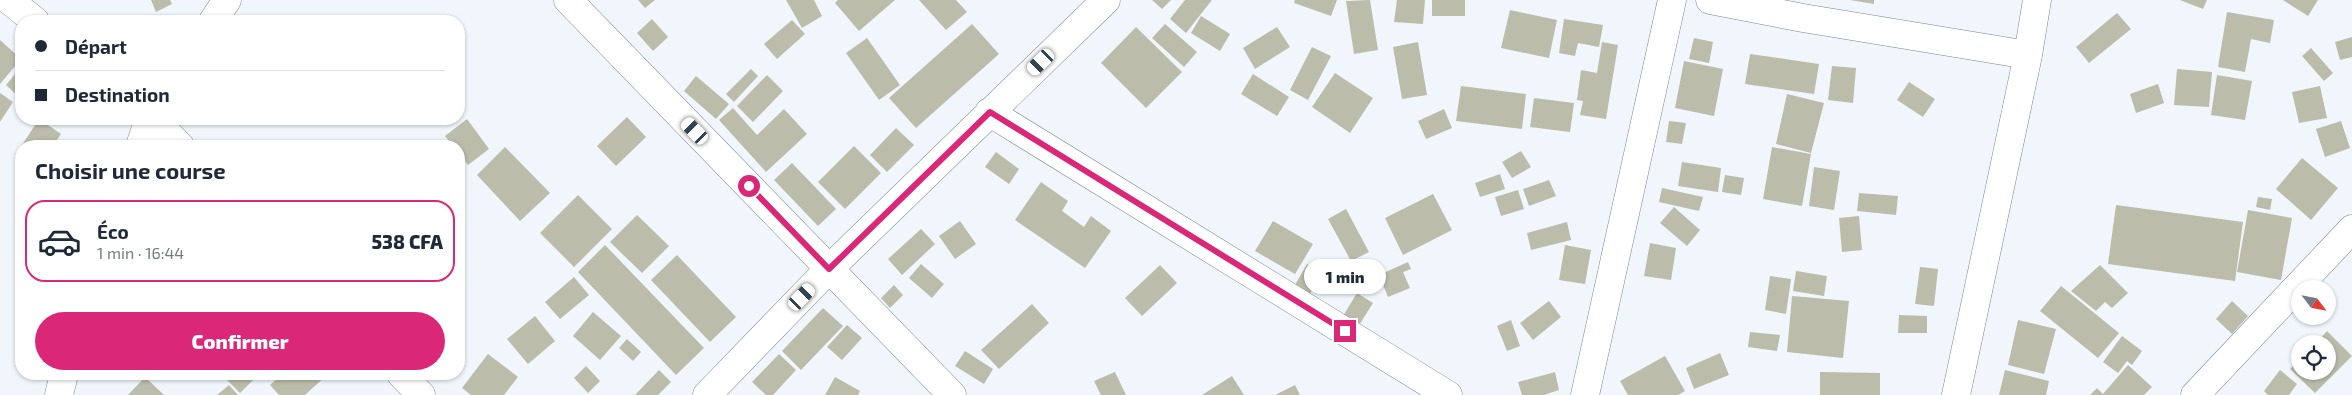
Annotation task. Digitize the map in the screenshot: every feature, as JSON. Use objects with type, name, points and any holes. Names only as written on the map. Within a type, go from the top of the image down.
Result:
[{"type":"street","points":[[9,0],[28,15]]},
{"type":"street","points":[[217,15],[227,0]]},
{"type":"street","points":[[707,395],[829,269],[1106,0]]},
{"type":"street","points":[[1586,395],[1672,0]]},
{"type":"street","points":[[1710,0],[1803,18],[2028,55]]},
{"type":"street","points":[[1956,395],[2028,55],[2037,0]]},
{"type":"street","points":[[574,2],[952,395]]},
{"type":"street","points":[[990,112],[1448,395]]},
{"type":"street","points":[[142,140],[149,125]]},
{"type":"street","points":[[157,125],[174,140]]},
{"type":"street","points":[[2196,395],[2352,229]]},
{"type":"street","points":[[59,395],[63,380]]},
{"type":"street","points":[[407,380],[421,395]]},
{"type":"building","points":[[151,0],[170,0],[172,4],[156,12]]},
{"type":"building","points":[[638,0],[655,0],[645,8]]},
{"type":"building","points":[[786,0],[814,0],[822,16],[802,28]]},
{"type":"building","points":[[838,0],[895,0],[859,31],[835,3]]},
{"type":"building","points":[[919,0],[956,0],[967,12],[946,30]]},
{"type":"building","points":[[1152,0],[1171,0],[1162,9]]},
{"type":"building","points":[[1185,0],[1212,0],[1186,33],[1170,19]]},
{"type":"building","points":[[1295,0],[1337,0],[1331,16],[1294,3]]},
{"type":"building","points":[[1370,0],[1378,50],[1354,54],[1346,1]]},
{"type":"building","points":[[1397,0],[1425,0],[1423,24],[1394,22]]},
{"type":"building","points":[[1432,0],[1465,0],[1465,16],[1432,16]]},
{"type":"building","points":[[1850,0],[1874,0],[1874,4]]},
{"type":"building","points":[[2180,0],[2207,0],[2203,9]]},
{"type":"building","points":[[2283,0],[2318,0],[2308,16]]},
{"type":"building","points":[[1510,10],[1557,20],[1549,58],[1501,48]]},
{"type":"building","points":[[2227,12],[2274,20],[2270,43],[2251,39],[2245,72],[2218,67]]},
{"type":"building","points":[[2117,13],[2131,29],[2089,63],[2076,47]]},
{"type":"building","points":[[1201,16],[1230,34],[1220,51],[1191,33]]},
{"type":"building","points":[[652,19],[668,37],[653,51],[637,33]]},
{"type":"building","points":[[1564,19],[1603,25],[1599,47],[1578,43],[1575,56],[1559,53]]},
{"type":"building","points":[[792,20],[805,34],[777,59],[764,44]]},
{"type":"building","points":[[972,24],[999,54],[916,128],[889,98]]},
{"type":"building","points":[[1165,24],[1197,52],[1184,67],[1152,38]]},
{"type":"building","points":[[1136,27],[1182,72],[1146,108],[1101,63]]},
{"type":"building","points":[[1277,27],[1290,47],[1255,69],[1243,48]]},
{"type":"building","points":[[2352,37],[2352,57],[2340,60],[2335,42]]},
{"type":"building","points":[[867,38],[900,85],[879,100],[846,53]]},
{"type":"building","points":[[1694,38],[1713,42],[1709,63],[1689,59]]},
{"type":"building","points":[[0,40],[15,54],[15,66],[0,84]]},
{"type":"building","points":[[1418,42],[1427,95],[1402,99],[1393,47]]},
{"type":"building","points":[[1602,42],[1618,45],[1606,119],[1580,115],[1583,101],[1577,100],[1581,70],[1597,73]]},
{"type":"building","points":[[1312,47],[1331,56],[1308,100],[1290,90]]},
{"type":"building","points":[[2311,48],[2333,73],[2324,81],[2302,56]]},
{"type":"building","points":[[1750,54],[1819,64],[1814,94],[1745,84]]},
{"type":"building","points":[[1684,61],[1723,69],[1714,116],[1675,108]]},
{"type":"building","points":[[1832,66],[1856,68],[1853,103],[1828,100]]},
{"type":"building","points":[[751,69],[758,76],[734,102],[726,94]]},
{"type":"building","points":[[2177,69],[2212,72],[2209,107],[2174,105]]},
{"type":"building","points":[[1335,73],[1373,98],[1350,133],[1312,107]]},
{"type":"building","points":[[15,74],[15,93],[6,85]]},
{"type":"building","points":[[1253,74],[1289,97],[1277,116],[1241,94]]},
{"type":"building","points":[[767,75],[783,91],[753,122],[737,106]]},
{"type":"building","points":[[2217,75],[2252,81],[2245,120],[2211,115]]},
{"type":"building","points":[[696,76],[729,104],[716,119],[684,91]]},
{"type":"building","points":[[1909,82],[1935,99],[1923,117],[1897,100]]},
{"type":"building","points":[[2158,84],[2164,103],[2136,113],[2130,94]]},
{"type":"building","points":[[1461,86],[1526,94],[1522,129],[1456,121]]},
{"type":"building","points":[[2320,86],[2327,118],[2299,123],[2292,92]]},
{"type":"building","points":[[0,93],[13,102],[0,122]]},
{"type":"building","points":[[1787,94],[1824,103],[1811,153],[1776,144]]},
{"type":"building","points":[[1534,98],[1574,103],[1570,132],[1530,127]]},
{"type":"building","points":[[733,108],[757,135],[784,109],[807,134],[766,172],[719,120]]},
{"type":"building","points":[[1444,109],[1452,128],[1426,139],[1418,121]]},
{"type":"building","points":[[627,117],[646,137],[616,166],[597,146]]},
{"type":"building","points":[[467,119],[489,149],[468,165],[465,161],[465,140],[448,140],[445,136],[459,125],[465,125]]},
{"type":"building","points":[[1669,121],[1686,123],[1682,144],[1666,142]]},
{"type":"building","points":[[2341,121],[2350,148],[2325,157],[2316,129]]},
{"type":"building","points":[[35,125],[48,125],[61,134],[57,140],[25,140]]},
{"type":"building","points":[[896,128],[914,145],[887,172],[870,155]]},
{"type":"building","points":[[854,146],[881,173],[845,209],[818,182]]},
{"type":"building","points":[[505,147],[550,193],[520,221],[477,175]]},
{"type":"building","points":[[1772,147],[1811,154],[1802,206],[1763,199]]},
{"type":"building","points":[[1521,151],[1531,167],[1512,178],[1502,162]]},
{"type":"building","points":[[996,152],[1019,169],[1009,184],[985,167]]},
{"type":"building","points":[[2302,158],[2338,188],[2311,220],[2276,189]]},
{"type":"building","points":[[1682,162],[1721,168],[1718,192],[1678,186]]},
{"type":"building","points":[[792,163],[836,209],[818,226],[774,180]]},
{"type":"building","points":[[1814,167],[1840,171],[1834,210],[1809,206]]},
{"type":"building","points":[[1500,174],[1505,189],[1480,197],[1475,183]]},
{"type":"building","points":[[1725,175],[1744,178],[1741,195],[1722,192]]},
{"type":"building","points":[[1549,180],[1556,196],[1529,206],[1523,189]]},
{"type":"building","points":[[1041,182],[1068,201],[1062,211],[1084,227],[1091,216],[1111,231],[1085,268],[1015,220]]},
{"type":"building","points":[[1662,188],[1703,197],[1699,211],[1659,202]]},
{"type":"building","points":[[1518,190],[1524,209],[1501,216],[1495,197]]},
{"type":"building","points":[[1859,193],[1898,196],[1896,215],[1857,211]]},
{"type":"building","points":[[1433,194],[1452,230],[1403,255],[1385,218]]},
{"type":"building","points":[[578,195],[612,229],[574,267],[540,233]]},
{"type":"building","points":[[2258,197],[2272,199],[2270,210],[2256,207]]},
{"type":"building","points":[[2116,205],[2243,222],[2235,281],[2108,264]]},
{"type":"building","points":[[1674,207],[1700,230],[1687,246],[1660,223]]},
{"type":"building","points":[[1346,209],[1369,252],[1351,261],[1328,219]]},
{"type":"building","points":[[2248,210],[2292,218],[2281,280],[2237,272]]},
{"type":"building","points":[[637,215],[669,246],[642,273],[610,242]]},
{"type":"building","points":[[1859,216],[1862,250],[1842,252],[1839,218]]},
{"type":"building","points":[[960,221],[976,244],[955,259],[939,236]]},
{"type":"building","points":[[1273,221],[1313,244],[1295,274],[1255,251]]},
{"type":"building","points":[[1567,222],[1571,240],[1531,250],[1527,233]]},
{"type":"building","points":[[921,229],[935,244],[902,275],[888,259]]},
{"type":"building","points":[[1650,243],[1676,248],[1671,280],[1644,276]]},
{"type":"building","points":[[605,245],[704,348],[676,375],[578,272]]},
{"type":"building","points":[[1565,245],[1591,250],[1585,284],[1559,280]]},
{"type":"building","points":[[677,255],[736,317],[710,342],[651,280]]},
{"type":"building","points":[[1408,262],[1411,269],[1403,272],[1410,288],[1388,297],[1379,275]]},
{"type":"building","points":[[921,264],[944,284],[932,298],[909,278]]},
{"type":"building","points":[[1307,264],[1322,273],[1307,299],[1292,290]]},
{"type":"building","points":[[1160,265],[1177,283],[1142,316],[1125,298]]},
{"type":"building","points":[[2100,265],[2128,293],[2112,308],[2105,302],[2096,311],[2071,291]]},
{"type":"building","points":[[1920,267],[1938,269],[1934,306],[1915,304]]},
{"type":"building","points":[[1796,271],[1827,276],[1824,296],[1793,291]]},
{"type":"building","points":[[1770,276],[1791,279],[1786,314],[1765,310]]},
{"type":"building","points":[[574,277],[589,295],[560,319],[545,302]]},
{"type":"building","points":[[894,285],[903,295],[890,308],[881,298]]},
{"type":"building","points":[[2061,286],[2119,333],[2098,358],[2040,311]]},
{"type":"building","points":[[1357,293],[1373,303],[1356,330],[1340,321]]},
{"type":"building","points":[[1792,296],[1849,301],[1843,358],[1787,352]]},
{"type":"building","points":[[1549,301],[1561,317],[1533,340],[1520,323]]},
{"type":"building","points":[[2232,301],[2248,316],[2232,334],[2216,319]]},
{"type":"building","points":[[1032,304],[1049,323],[999,369],[981,350]]},
{"type":"building","points":[[823,308],[843,326],[801,370],[782,351]]},
{"type":"building","points":[[593,312],[621,336],[600,360],[573,336]]},
{"type":"building","points":[[1899,315],[1927,316],[1927,333],[1898,333]]},
{"type":"building","points":[[535,316],[555,341],[528,364],[507,339]]},
{"type":"building","points":[[1511,320],[1520,346],[1507,351],[1497,326]]},
{"type":"building","points":[[2018,320],[2056,329],[2044,374],[2008,365]]},
{"type":"building","points":[[847,325],[862,338],[842,360],[827,347]]},
{"type":"building","points":[[1750,332],[1780,335],[1777,351],[1748,347]]},
{"type":"building","points":[[2122,336],[2142,351],[2132,365],[2127,361],[2118,373],[2103,362]]},
{"type":"building","points":[[627,339],[641,352],[633,361],[619,348]]},
{"type":"building","points":[[2336,340],[2352,356],[2336,372]]},
{"type":"building","points":[[965,351],[993,369],[984,384],[955,366]]},
{"type":"building","points":[[1720,353],[1729,375],[1694,389],[1686,368]]},
{"type":"building","points":[[488,354],[518,377],[504,395],[471,395],[462,388]]},
{"type":"building","points":[[779,354],[796,370],[773,395],[766,395],[752,382]]},
{"type":"building","points":[[1665,356],[1685,391],[1678,395],[1628,395],[1620,381]]},
{"type":"building","points":[[2128,365],[2152,387],[2144,395],[2090,395],[2097,388],[2103,394]]},
{"type":"building","points":[[586,366],[600,381],[588,393],[574,378]]},
{"type":"building","points":[[659,370],[671,382],[658,395],[635,395]]},
{"type":"building","points":[[2005,370],[2049,381],[2046,395],[1999,395]]},
{"type":"building","points":[[2280,370],[2297,384],[2289,395],[2268,395],[2264,391]]},
{"type":"building","points":[[1115,372],[1126,395],[1101,395],[1094,381]]},
{"type":"building","points":[[1555,372],[1559,390],[1544,395],[1522,395],[1518,382]]},
{"type":"building","points":[[1820,372],[1880,373],[1880,395],[1820,395]]},
{"type":"building","points":[[1232,376],[1244,395],[1202,395]]},
{"type":"building","points":[[835,377],[860,391],[858,395],[825,395]]},
{"type":"building","points":[[142,380],[148,380],[164,395],[128,395]]},
{"type":"building","points":[[227,380],[253,380],[240,393]]},
{"type":"building","points":[[275,380],[321,380],[305,395],[279,395],[270,385]]},
{"type":"building","points":[[2301,380],[2328,380],[2315,393]]},
{"type":"building","points":[[229,385],[238,395],[217,395]]},
{"type":"building","points":[[1295,385],[1300,395],[1275,395]]},
{"type":"route","points":[[749,186],[829,269],[990,112],[1345,331]]}]
